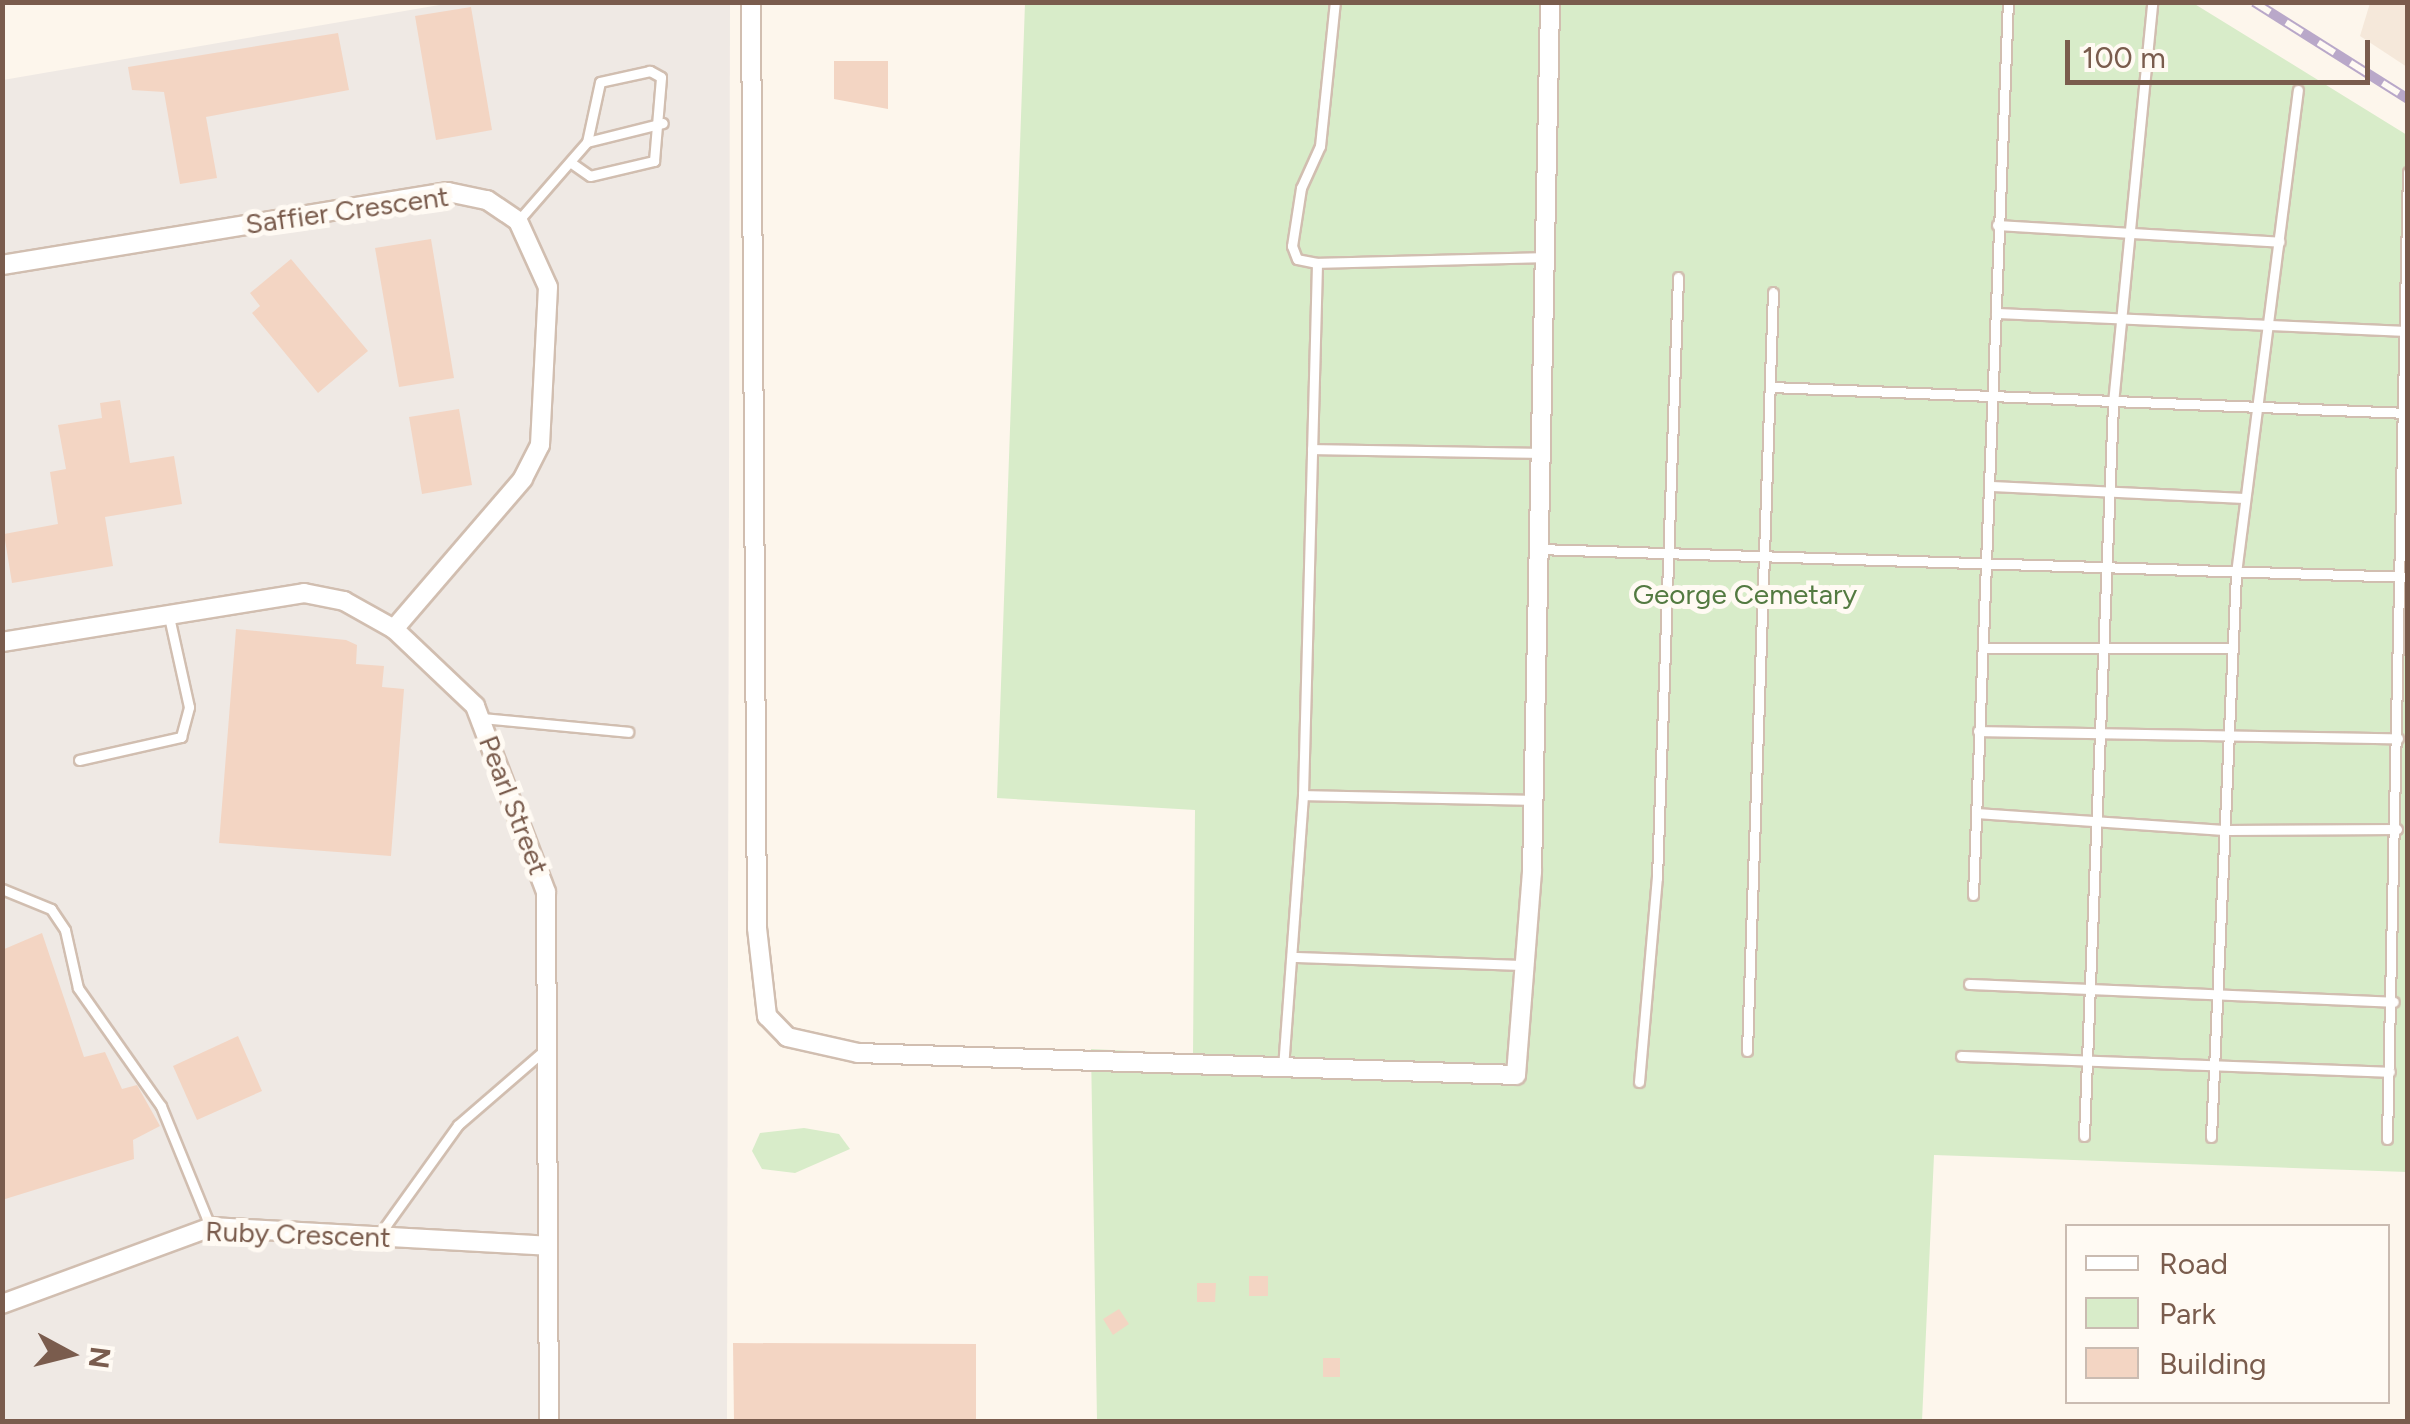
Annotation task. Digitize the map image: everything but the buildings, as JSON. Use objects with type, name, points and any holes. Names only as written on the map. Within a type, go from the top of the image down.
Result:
[{"type":"street","points":[[750,2],[758,996],[767,1016],[787,1037],[858,1052],[1282,1072],[1516,1075],[1533,800],[1550,2]]},
{"type":"street","name":"Saffier Crescent","points":[[2,265],[448,192],[487,200],[518,221]]},
{"type":"street","points":[[394,629],[523,480],[540,446],[548,287],[518,221]]},
{"type":"street","name":"Pearl Street","points":[[2,642],[168,610],[304,593],[344,601],[394,629],[459,686],[480,718],[546,892],[549,1422]]},
{"type":"street","name":"Ruby Crescent","points":[[2,1304],[211,1227],[547,1246]]},
{"type":"lane","points":[[1336,2],[1320,146],[1301,188],[1292,246],[1297,259],[1317,262],[1544,258]]},
{"type":"lane","points":[[1972,895],[2008,2]]},
{"type":"lane","points":[[2084,1136],[2093,992],[2113,403],[2152,2]]},
{"type":"lane","points":[[518,221],[586,142],[590,99],[608,78],[658,74],[663,122],[648,164],[590,176],[570,162]]},
{"type":"lane","points":[[2211,1137],[2221,1000],[2236,574],[2298,90]]},
{"type":"lane","points":[[586,142],[663,122]]},
{"type":"lane","points":[[2387,1139],[2394,1002],[2402,934],[2398,738],[2408,172]]},
{"type":"lane","points":[[1998,225],[2278,242]]},
{"type":"lane","points":[[1282,1072],[1294,957],[1303,795],[1317,262]]},
{"type":"lane","points":[[1639,1082],[1650,1012],[1678,277]]},
{"type":"lane","points":[[1747,1051],[1768,557],[1774,292]]},
{"type":"lane","points":[[1996,312],[2406,331]]},
{"type":"lane","points":[[1770,387],[2256,410],[2406,413]]},
{"type":"lane","points":[[1312,449],[1540,453]]},
{"type":"lane","points":[[1991,486],[2245,498]]},
{"type":"lane","points":[[1538,549],[1988,569],[2403,577]]},
{"type":"lane","points":[[79,760],[182,737],[189,707],[168,610]]},
{"type":"lane","points":[[1983,648],[2233,648]]},
{"type":"lane","points":[[480,718],[628,732]]},
{"type":"lane","points":[[1978,731],[2229,740],[2398,738]]},
{"type":"lane","points":[[1303,795],[1533,800]]},
{"type":"lane","points":[[1976,813],[2228,830],[2398,828]]},
{"type":"lane","points":[[2,890],[51,908],[64,930],[78,988],[161,1106],[211,1227]]},
{"type":"lane","points":[[1294,957],[1524,966]]},
{"type":"lane","points":[[1969,984],[2221,1000],[2394,1002]]},
{"type":"lane","points":[[377,1237],[458,1125],[549,1046]]},
{"type":"lane","points":[[1961,1056],[2216,1072],[2390,1072]]},
{"type":"shaded area","points":[[451,3],[730,3],[727,1421],[3,1422],[3,80]]},
{"type":"shaded area","points":[[2370,3],[2407,3],[2407,67],[2360,36]]},
{"type":"green space","name":"George Cemetary","points":[[1025,3],[2193,3],[2407,135],[2407,1172],[1934,1155],[1922,1421],[1097,1421],[1091,1049],[1193,1054],[1195,810],[997,798]]},
{"type":"green space","points":[[804,1128],[839,1134],[850,1149],[795,1173],[762,1169],[752,1151],[760,1133]]},
{"type":"railway","points":[[2254,2],[2408,99]]}]
